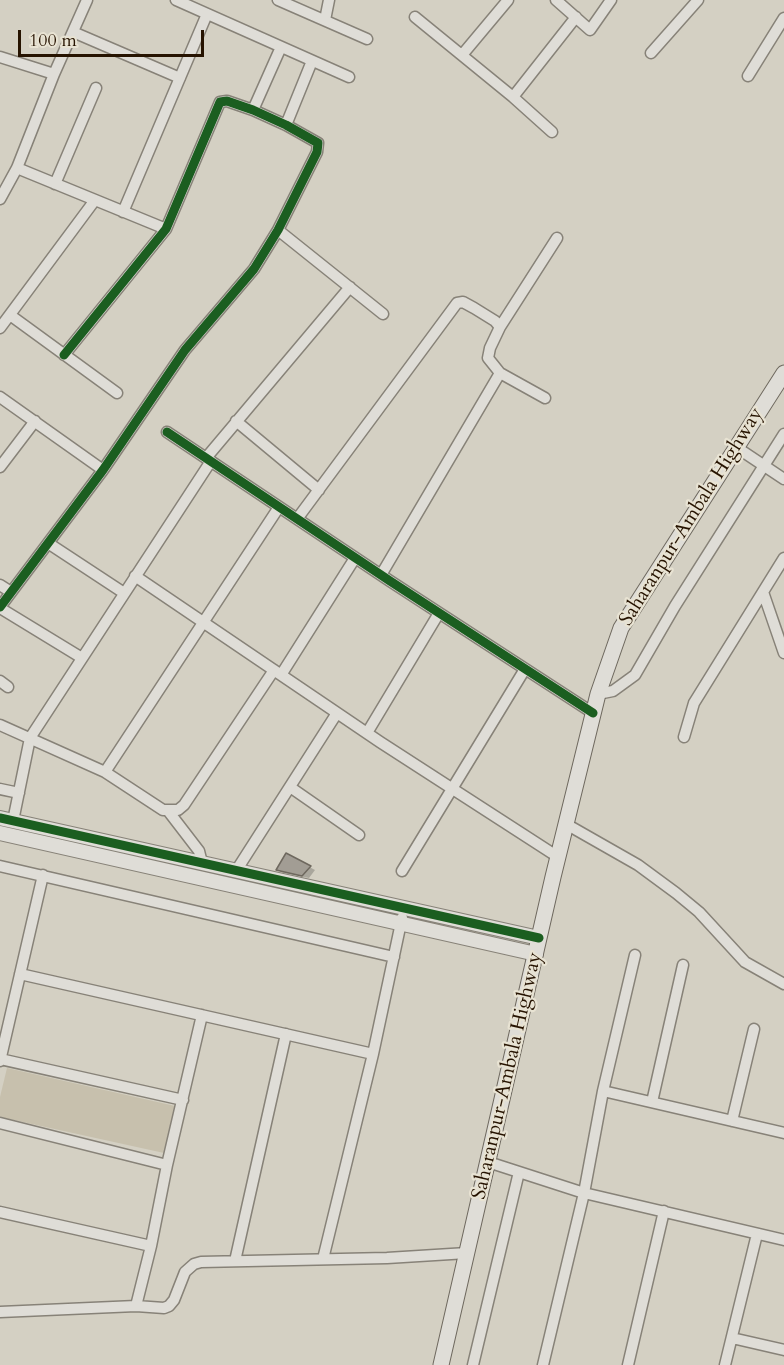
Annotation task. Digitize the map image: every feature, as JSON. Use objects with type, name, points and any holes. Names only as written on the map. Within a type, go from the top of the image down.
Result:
[{"type":"main road","name":"Saharanpur-Ambala Highway","points":[[441,1365],[539,938],[598,694],[621,628],[784,373]]},
{"type":"street","points":[[0,199],[17,168],[54,74],[87,0]]},
{"type":"street","points":[[176,0],[349,77]]},
{"type":"street","points":[[278,0],[367,39]]},
{"type":"street","points":[[325,20],[329,0]]},
{"type":"street","points":[[462,55],[508,0]]},
{"type":"street","points":[[556,0],[590,30],[611,0]]},
{"type":"street","points":[[651,52],[698,0]]},
{"type":"street","points":[[123,212],[207,14]]},
{"type":"street","points":[[415,17],[552,132]]},
{"type":"street","points":[[513,97],[576,17]]},
{"type":"street","points":[[748,76],[784,18]]},
{"type":"street","points":[[73,32],[180,78]]},
{"type":"street","points":[[253,110],[281,47]]},
{"type":"street","points":[[0,57],[54,74]]},
{"type":"street","points":[[286,125],[312,61]]},
{"type":"street","points":[[55,184],[96,88]]},
{"type":"street","points":[[64,355],[166,230],[220,102],[227,101],[253,110],[315,140],[319,146],[278,230],[254,268],[185,350],[103,470],[0,607],[82,658]]},
{"type":"street","points":[[17,168],[166,230]]},
{"type":"street","points":[[0,328],[95,200]]},
{"type":"street","points":[[278,230],[383,314]]},
{"type":"street","points":[[545,398],[500,373],[488,358],[500,327],[557,238]]},
{"type":"street","points":[[350,287],[236,421],[208,459],[30,738],[19,793],[7,819],[539,938]]},
{"type":"street","points":[[297,519],[457,303],[463,302],[474,308],[495,321],[500,327]]},
{"type":"street","points":[[10,315],[117,393]]},
{"type":"street","points":[[381,575],[500,373]]},
{"type":"street","points":[[0,397],[103,470]]},
{"type":"street","points":[[236,421],[318,490]]},
{"type":"street","points":[[0,467],[34,422]]},
{"type":"street","points":[[167,432],[593,713]]},
{"type":"street","points":[[598,694],[614,691],[635,675],[675,606],[784,434]]},
{"type":"street","points":[[736,447],[784,479]]},
{"type":"street","points":[[105,772],[279,507]]},
{"type":"street","points":[[48,543],[124,593]]},
{"type":"street","points":[[169,812],[178,810],[184,805],[355,558]]},
{"type":"street","points":[[684,737],[694,703],[784,558]]},
{"type":"street","points":[[135,576],[367,733],[558,857]]},
{"type":"street","points":[[0,585],[11,592]]},
{"type":"street","points":[[763,592],[784,653]]},
{"type":"street","points":[[367,733],[439,613]]},
{"type":"street","points":[[402,871],[525,669]]},
{"type":"street","points":[[236,871],[337,713]]},
{"type":"street","points":[[0,725],[105,772],[169,812],[199,851],[202,863]]},
{"type":"street","points":[[290,787],[359,835]]},
{"type":"street","points":[[0,789],[19,793]]},
{"type":"street","points":[[566,824],[638,865],[667,886],[699,912],[745,962],[784,984]]},
{"type":"street","points":[[0,833],[536,954]]},
{"type":"street","points":[[0,866],[394,957]]},
{"type":"street","points":[[42,875],[0,1060],[183,1100]]},
{"type":"street","points":[[323,1259],[373,1054],[404,908]]},
{"type":"street","points":[[543,1365],[584,1193],[603,1091],[635,955]]},
{"type":"street","points":[[652,1102],[683,965]]},
{"type":"street","points":[[20,974],[373,1054]]},
{"type":"street","points":[[136,1306],[202,1015]]},
{"type":"street","points":[[732,1121],[754,1029]]},
{"type":"street","points":[[235,1261],[286,1034]]},
{"type":"street","points":[[603,1091],[784,1133]]},
{"type":"street","points":[[0,1123],[167,1165]]},
{"type":"street","points":[[488,1162],[584,1193],[784,1240]]},
{"type":"street","points":[[473,1365],[519,1172]]},
{"type":"street","points":[[628,1365],[664,1211]]},
{"type":"street","points":[[0,1212],[151,1246]]},
{"type":"street","points":[[725,1365],[757,1234]]},
{"type":"street","points":[[0,1312],[169,1306],[174,1300],[185,1272],[194,1264],[467,1253]]},
{"type":"street","points":[[732,1338],[784,1350]]},
{"type":"shaded area","points":[[7,1068],[175,1106],[164,1153],[0,1117],[0,1097]]},
{"type":"building","points":[[286,853],[311,866],[302,876],[276,870]]},
{"type":"cycle path","points":[[0,607],[103,470],[185,350],[254,269],[278,230],[317,152],[318,143],[253,110],[227,101],[220,102],[166,229],[64,355]]},
{"type":"cycle path","points":[[167,432],[593,713]]},
{"type":"cycle path","points":[[0,818],[539,938]]}]
